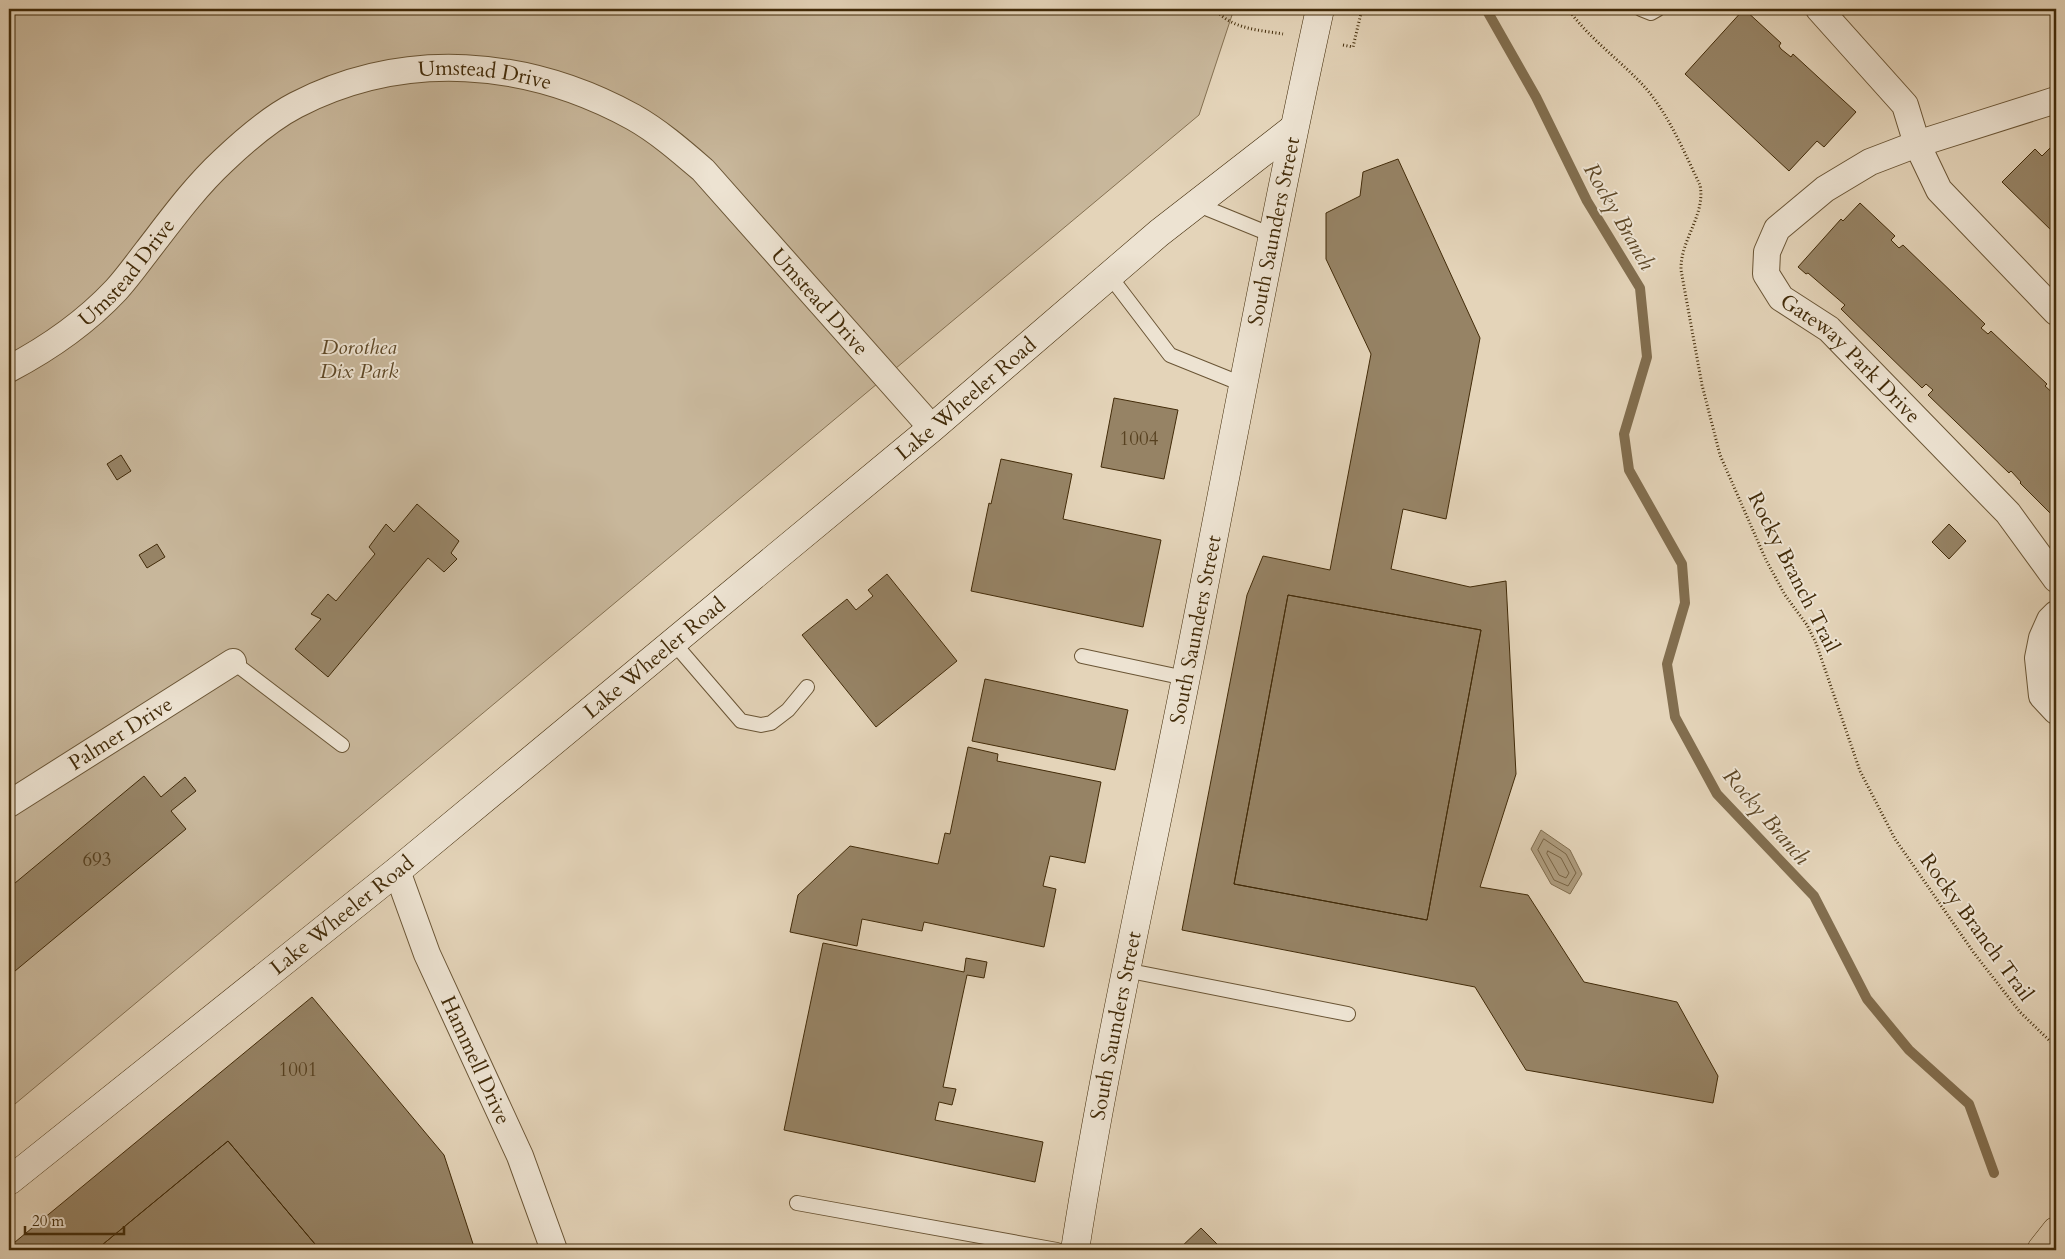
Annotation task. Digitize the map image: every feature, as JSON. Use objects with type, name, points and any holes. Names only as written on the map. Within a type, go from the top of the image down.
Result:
[{"type":"main road","name":"South Saunders Street","points":[[1075,1250],[1125,970],[1185,678],[1272,235],[1320,9]]},
{"type":"main road","name":"Lake Wheeler Road","points":[[9,1182],[397,871],[932,428],[1110,275],[1196,204],[1294,128]]},
{"type":"main road","points":[[2041,1250],[2056,1231]]},
{"type":"street","points":[[1819,9],[1905,105],[1917,144],[1939,190],[2056,312]]},
{"type":"street","name":"Umstead Drive","points":[[9,369],[77,328],[117,289],[187,199],[223,161],[256,132],[294,106],[329,90],[370,77],[420,70],[492,69],[523,74],[570,88],[635,118],[668,140],[703,170],[932,428]]},
{"type":"street","name":"Gateway Park Drive","points":[[2056,100],[1917,144],[1870,162],[1825,189],[1777,229],[1767,252],[1766,274],[1781,298],[1828,329],[2008,513],[2056,579]]},
{"type":"street","points":[[2056,614],[2050,620],[2042,638],[2038,658],[2042,696],[2056,711]]},
{"type":"street","name":"Palmer Drive","points":[[9,804],[233,662]]},
{"type":"street","name":"Hammell Drive","points":[[397,871],[427,954],[520,1156],[554,1250]]},
{"type":"lane","points":[[1641,9],[1651,13],[1658,9]]},
{"type":"lane","points":[[1196,204],[1272,235]]},
{"type":"lane","points":[[1110,275],[1170,355],[1242,384]]},
{"type":"lane","points":[[673,642],[741,721],[761,726],[771,723],[788,710],[807,687]]},
{"type":"lane","points":[[1082,656],[1185,678]]},
{"type":"lane","points":[[233,662],[342,745]]},
{"type":"lane","points":[[1125,970],[1348,1014]]},
{"type":"lane","points":[[797,1203],[1057,1250]]},
{"type":"path","points":[[1215,9],[1226,20],[1247,28],[1270,32]]},
{"type":"path","points":[[1353,48],[1362,9]]},
{"type":"path","name":"Rocky Branch Trail","points":[[1568,9],[1577,22],[1647,90],[1657,104],[1700,186],[1703,197],[1683,251],[1681,270],[1702,385],[1720,455],[1766,560],[1785,595],[1807,625],[1816,643],[1860,772],[1896,839],[1974,953],[2020,1012],[2056,1048]]},
{"type":"green space","name":"Dorothea Dix Park","points":[[9,9],[1234,9],[1199,115],[9,1109]]},
{"type":"water","points":[[1541,830],[1570,850],[1582,874],[1570,894],[1551,884],[1531,849]]},
{"type":"building","points":[[1744,9],[1781,43],[1779,46],[1781,49],[1791,57],[1793,54],[1856,112],[1824,147],[1817,141],[1789,171],[1685,74]]},
{"type":"building","points":[[2056,142],[2056,235],[2002,182],[2035,149],[2042,156]]},
{"type":"building","points":[[1398,159],[1480,338],[1446,519],[1403,509],[1391,569],[1470,587],[1506,581],[1516,774],[1480,887],[1528,895],[1584,982],[1677,1002],[1718,1076],[1713,1103],[1526,1070],[1475,987],[1182,930],[1247,595],[1263,556],[1330,570],[1371,354],[1326,259],[1326,213],[1360,196],[1363,172]],"holes":[[[1288,595],[1481,630],[1427,920],[1234,884]]]},
{"type":"building","points":[[1860,203],[1895,236],[1891,240],[1899,248],[1903,245],[1985,324],[1981,328],[1988,334],[1991,331],[2047,384],[2045,386],[2056,396],[2056,519],[2020,483],[2011,471],[2009,473],[1928,395],[1933,390],[1926,384],[1922,388],[1841,309],[1845,305],[1808,273],[1806,274],[1798,267],[1841,219],[1843,221]]},
{"type":"building","points":[[1114,398],[1178,410],[1164,479],[1101,467]]},
{"type":"building","points":[[121,455],[131,471],[117,480],[107,464]]},
{"type":"building","points":[[1001,459],[1072,474],[1063,519],[1161,540],[1143,627],[971,591],[989,503],[991,504]]},
{"type":"building","points":[[417,504],[459,541],[451,553],[457,559],[444,572],[428,558],[328,677],[295,649],[321,619],[311,614],[328,594],[336,601],[375,554],[369,547],[386,524],[394,532]]},
{"type":"building","points":[[1949,524],[1966,541],[1949,559],[1932,542]]},
{"type":"building","points":[[157,544],[165,557],[147,568],[139,555]]},
{"type":"building","points":[[887,574],[957,661],[876,727],[802,635],[847,599],[856,610],[873,596],[868,590]]},
{"type":"building","points":[[1288,595],[1481,630],[1427,920],[1234,884]]},
{"type":"building","points":[[985,679],[1128,710],[1115,770],[972,741]]},
{"type":"building","points":[[968,747],[998,754],[997,761],[1101,782],[1085,863],[1050,856],[1043,886],[1056,889],[1044,947],[924,922],[922,931],[862,919],[857,946],[790,932],[798,895],[850,846],[938,864],[945,833],[950,834]]},
{"type":"building","points":[[144,776],[161,797],[185,777],[196,791],[171,811],[186,829],[9,976],[9,888]]},
{"type":"building","points":[[823,943],[964,972],[966,958],[987,962],[984,978],[967,975],[943,1087],[956,1089],[952,1105],[939,1102],[935,1120],[1043,1142],[1035,1182],[784,1130]]},
{"type":"building","points":[[312,997],[444,1155],[475,1250],[320,1250],[228,1141],[96,1250],[9,1250],[9,1247]]},
{"type":"building","points":[[228,1141],[320,1250],[96,1250]]},
{"type":"building","points":[[1201,1228],[1223,1250],[1178,1250]]},
{"type":"waterway","name":"Rocky Branch","points":[[1486,9],[1536,97],[1587,201],[1640,288],[1647,357],[1624,434],[1629,470],[1682,564],[1685,603],[1667,664],[1675,717],[1717,794],[1814,896],[1867,999],[1909,1050],[1969,1104],[1994,1173]]}]
